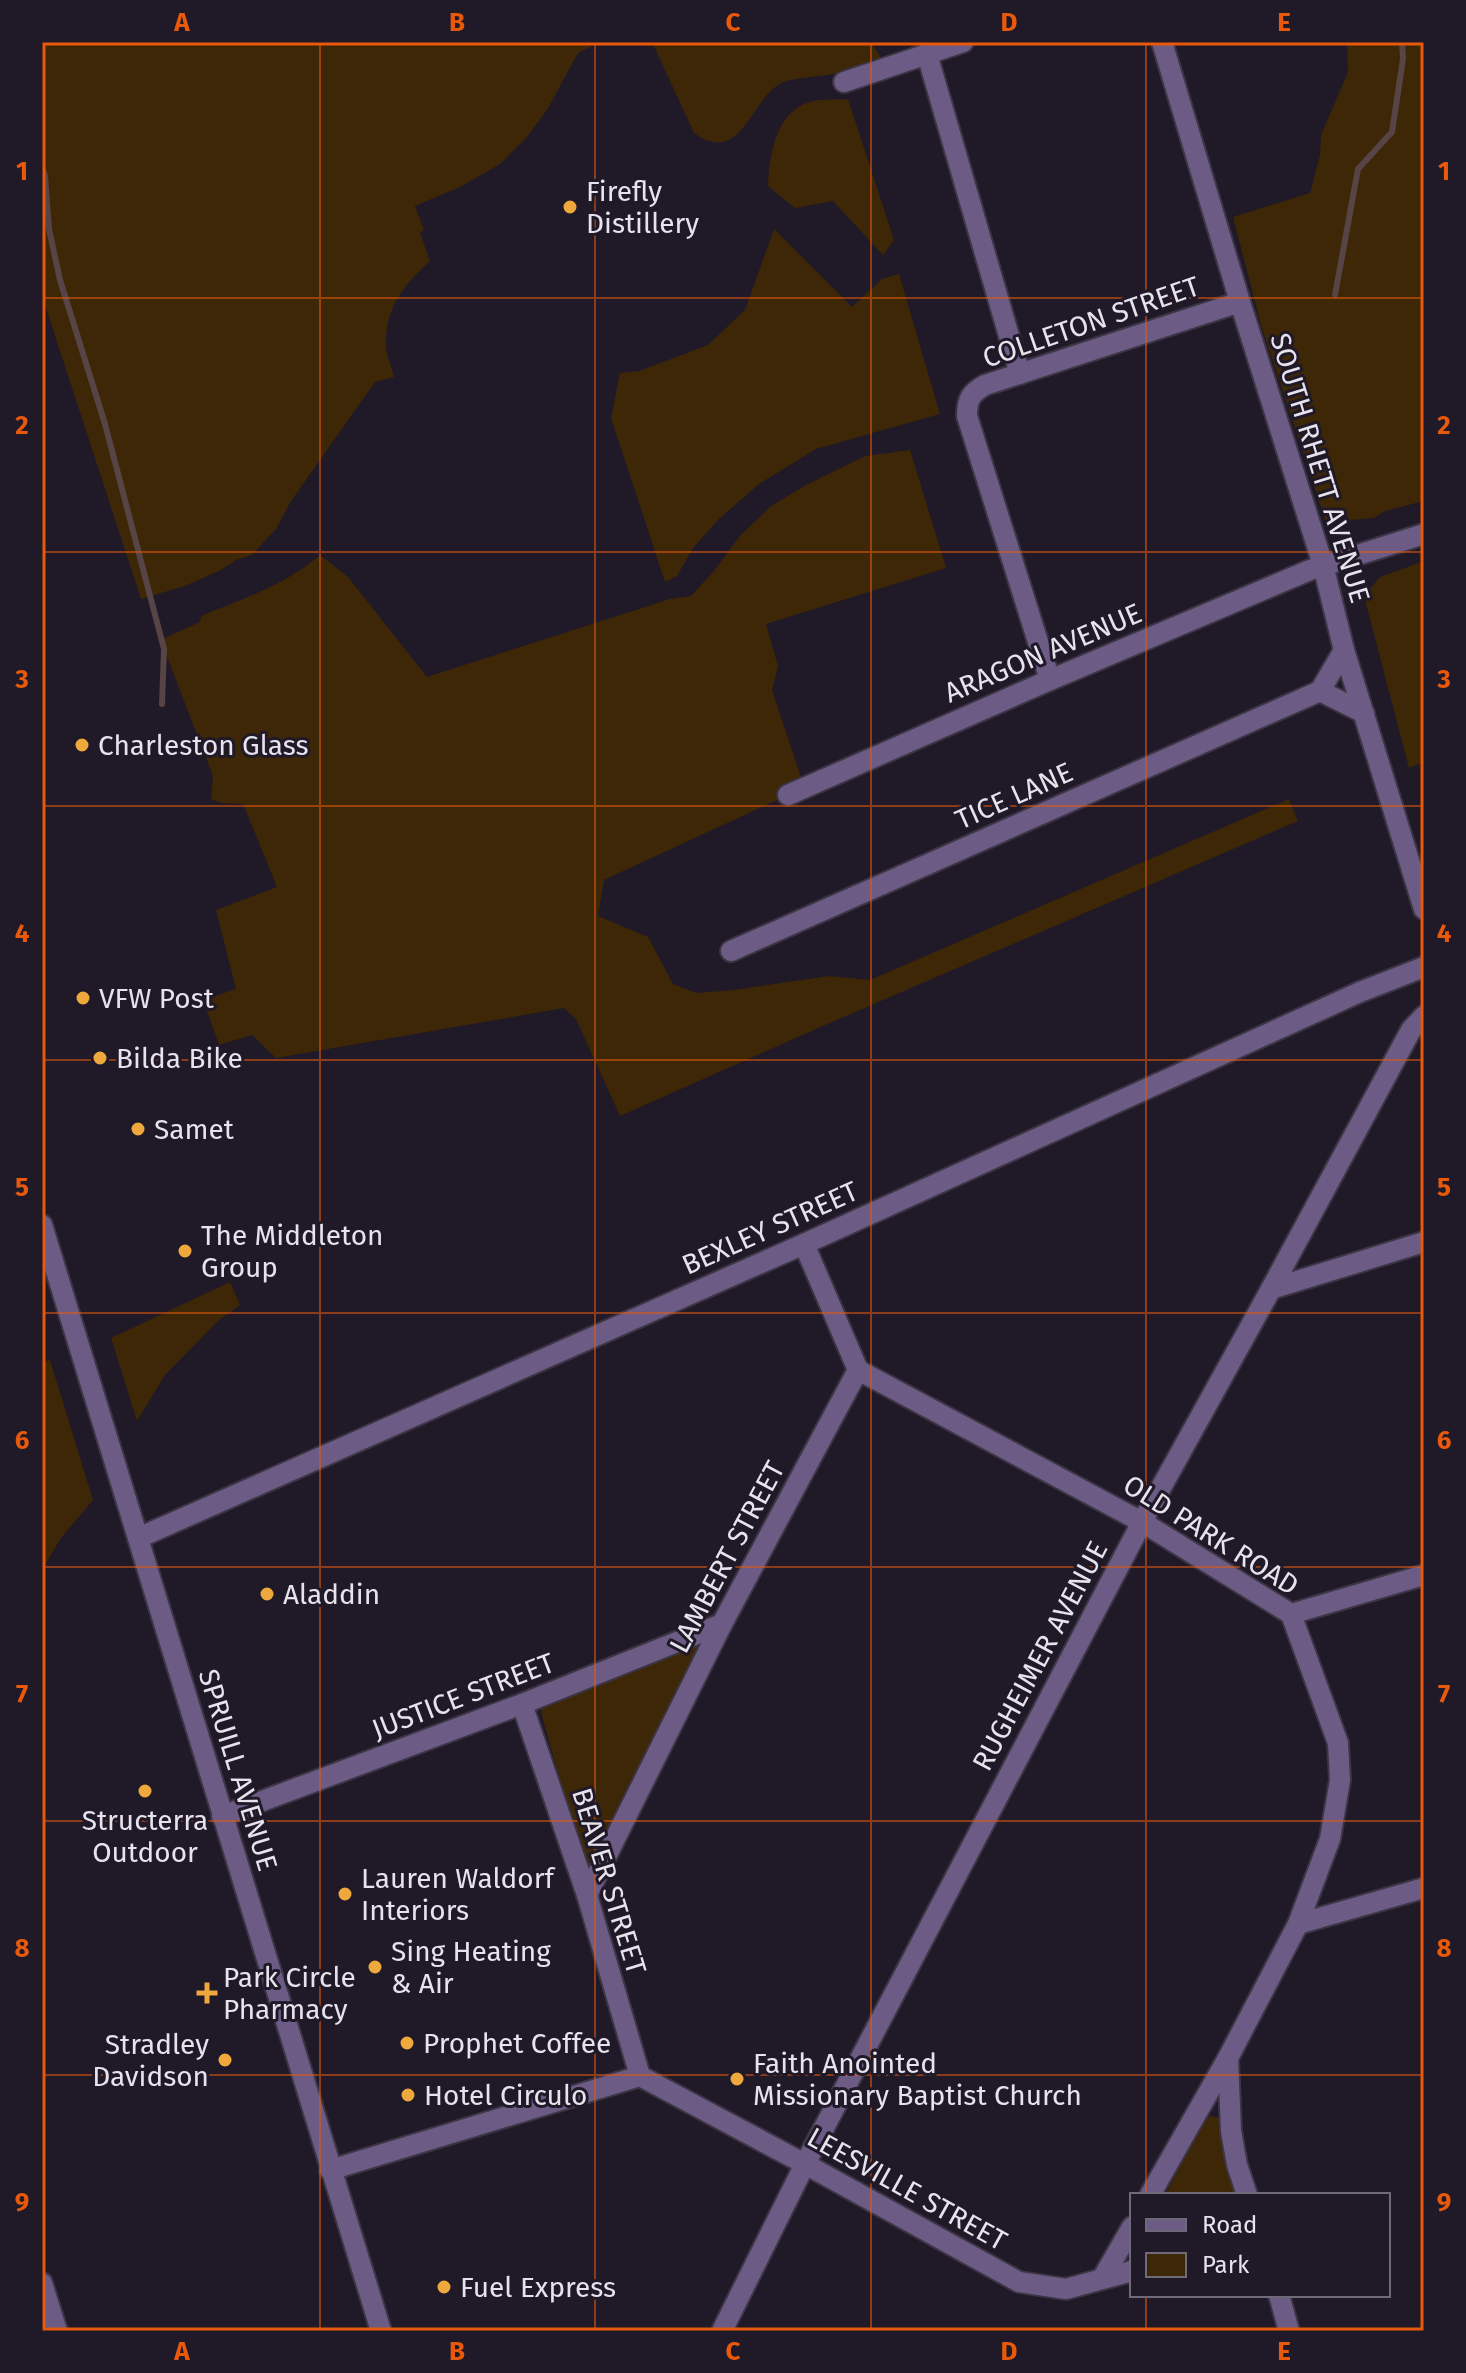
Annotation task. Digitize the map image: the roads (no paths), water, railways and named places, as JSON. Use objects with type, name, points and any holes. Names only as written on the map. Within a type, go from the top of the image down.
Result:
[{"type":"street","points":[[844,82],[963,42]]},
{"type":"street","name":"SOUTH RHETT AVENUE","points":[[1162,42],[1323,565],[1344,650],[1424,909]]},
{"type":"street","points":[[927,54],[1020,374]]},
{"type":"street","name":"COLLETON STREET","points":[[1050,680],[967,416],[967,401],[973,392],[985,385],[1240,302]]},
{"type":"street","name":"ARAGON AVENUE","points":[[788,795],[1323,565],[1424,534]]},
{"type":"street","points":[[1344,650],[1320,691],[1364,713]]},
{"type":"street","name":"TICE LANE","points":[[731,951],[1320,691]]},
{"type":"street","name":"BEXLEY STREET","points":[[138,1538],[804,1244],[1360,992],[1424,967]]},
{"type":"street","name":"RUGHEIMER AVENUE","points":[[722,2331],[805,2164],[1142,1522],[1411,1030],[1424,1016]]},
{"type":"street","name":"SPRUILL AVENUE","points":[[42,1225],[381,2331]]},
{"type":"street","points":[[1271,1289],[1424,1242]]},
{"type":"street","points":[[804,1244],[858,1370]]},
{"type":"street","name":"OLD PARK ROAD","points":[[858,1370],[1142,1522],[1291,1614],[1338,1743],[1340,1780],[1330,1839],[1298,1924],[1228,2058],[1231,2131],[1246,2193]]},
{"type":"street","name":"LAMBERT STREET","points":[[587,1895],[722,1624],[858,1370]]},
{"type":"street","points":[[1291,1614],[1424,1575]]},
{"type":"street","name":"JUSTICE STREET","points":[[222,1816],[522,1704],[722,1624]]},
{"type":"street","name":"BEAVER STREET","points":[[522,1704],[587,1895],[640,2076]]},
{"type":"street","points":[[1298,1924],[1424,1888]]},
{"type":"street","points":[[1151,2193],[1228,2058]]},
{"type":"street","points":[[330,2170],[640,2076]]},
{"type":"street","name":"LEESVILLE STREET","points":[[640,2076],[1019,2282],[1066,2289],[1130,2272]]},
{"type":"street","points":[[1102,2279],[1130,2230]]},
{"type":"street","points":[[42,2283],[57,2331]]},
{"type":"street","points":[[1280,2297],[1289,2331]]},
{"type":"waterway","points":[[1335,295],[1358,169],[1392,132],[1403,59],[1402,42]]},
{"type":"waterway","points":[[42,167],[49,229],[60,280],[105,424],[164,649],[162,704]]},
{"type":"place","name":"Firefly Distillery","points":[[570,207]]},
{"type":"place","name":"Charleston Glass","points":[[82,745]]},
{"type":"place","name":"VFW Post","points":[[83,998]]},
{"type":"place","name":"Bilda Bike","points":[[100,1058]]},
{"type":"place","name":"Samet","points":[[138,1129]]},
{"type":"place","name":"The Middleton Group","points":[[185,1251]]},
{"type":"place","name":"Aladdin","points":[[267,1594]]},
{"type":"place","name":"Structerra Outdoor","points":[[145,1791]]},
{"type":"place","name":"Lauren Waldorf Interiors","points":[[345,1894]]},
{"type":"place","name":"Sing Heating & Air","points":[[375,1967]]},
{"type":"place","name":"Park Circle Pharmacy","points":[[207,1993]]},
{"type":"place","name":"Prophet Coffee","points":[[407,2043]]},
{"type":"place","name":"Stradley Davidson","points":[[225,2060]]},
{"type":"place","name":"Faith Anointed Missionary Baptist Church","points":[[737,2079]]},
{"type":"place","name":"Hotel Circulo","points":[[408,2095]]},
{"type":"place","name":"Fuel Express","points":[[444,2287]]}]
